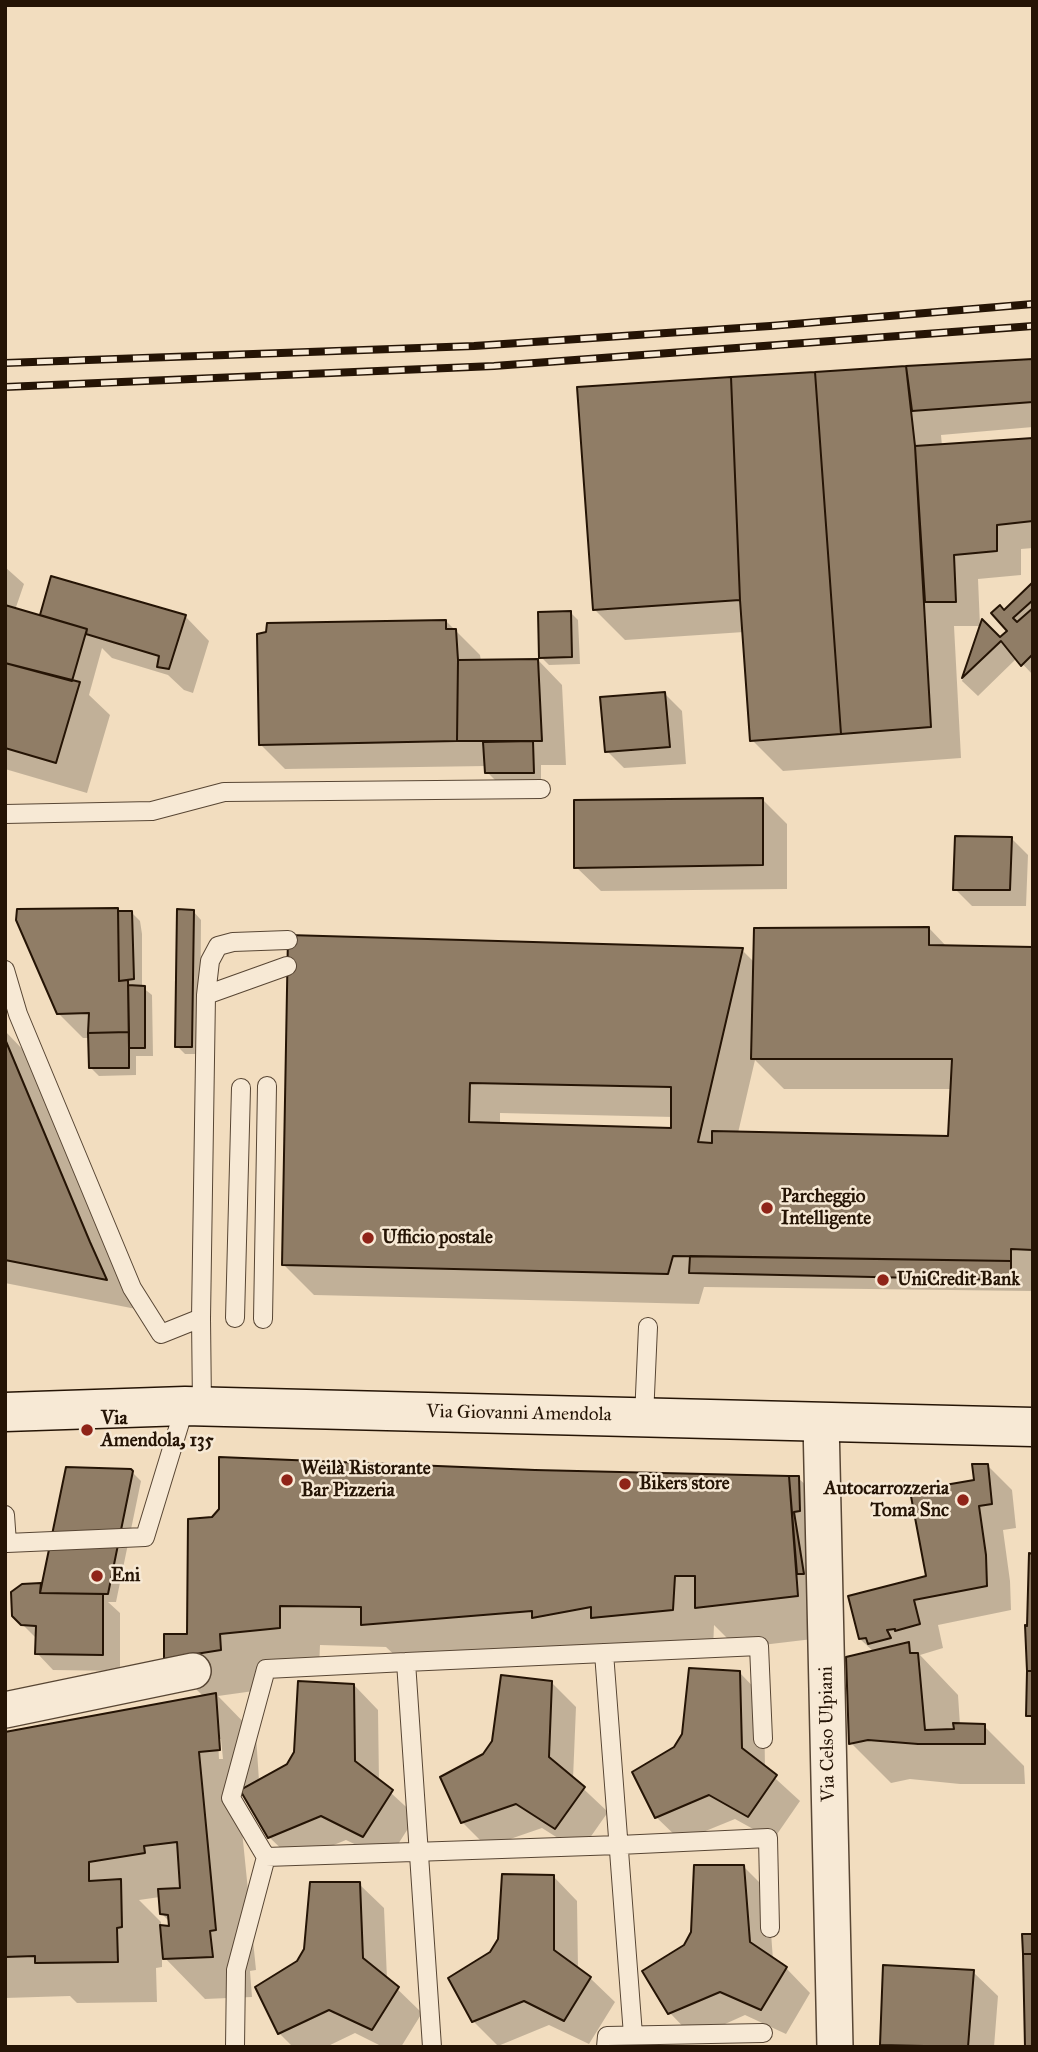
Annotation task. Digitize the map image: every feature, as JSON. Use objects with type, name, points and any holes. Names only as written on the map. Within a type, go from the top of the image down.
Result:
[{"type":"main road","name":"Via Giovanni Amendola","points":[[5,1412],[193,1407],[1033,1427]]},
{"type":"street","name":"Via Celso Ulpiani","points":[[821,1420],[835,2047]]},
{"type":"street","points":[[5,1710],[193,1671]]},
{"type":"lane","points":[[5,814],[152,811],[224,792],[541,789]]},
{"type":"lane","points":[[5,1515],[7,1543],[145,1537],[193,1407],[201,1318],[206,995],[210,961],[218,946],[233,942],[288,940]]},
{"type":"lane","points":[[206,995],[287,966]]},
{"type":"lane","points":[[5,970],[12,1010],[132,1288],[161,1334],[201,1318]]},
{"type":"lane","points":[[263,1319],[267,1086]]},
{"type":"lane","points":[[235,1318],[241,1088]]},
{"type":"lane","points":[[644,1417],[648,1327]]},
{"type":"lane","points":[[235,2047],[236,1970],[266,1857],[231,1798],[266,1669],[759,1646],[763,1739]]},
{"type":"lane","points":[[604,1653],[633,2035]]},
{"type":"lane","points":[[406,1662],[432,2047]]},
{"type":"lane","points":[[266,1857],[768,1838],[770,1928]]},
{"type":"lane","points":[[606,2047],[607,2036],[763,2033]]},
{"type":"building","points":[[1033,359],[1033,402],[912,411],[906,366]]},
{"type":"building","points":[[906,366],[915,446],[931,727],[841,734],[815,372]]},
{"type":"building","points":[[815,372],[841,734],[750,741],[740,600],[731,377]]},
{"type":"building","points":[[731,377],[740,600],[593,610],[577,387]]},
{"type":"building","points":[[1033,438],[1033,521],[997,525],[997,551],[954,555],[956,602],[925,602],[915,446]]},
{"type":"building","points":[[51,576],[186,615],[169,669],[157,667],[159,656],[86,634],[87,629],[40,615]]},
{"type":"building","points":[[1033,582],[1033,600],[1013,618],[1017,622],[1033,608],[1033,654],[1021,666],[1001,641],[962,678],[982,619],[1000,637],[1007,631],[991,613],[1000,605],[1004,610]]},
{"type":"building","points":[[5,605],[87,629],[72,681],[5,663]]},
{"type":"building","points":[[571,611],[572,657],[539,658],[538,612]]},
{"type":"building","points":[[446,620],[446,629],[456,629],[457,741],[259,745],[257,634],[266,632],[267,623]]},
{"type":"building","points":[[538,659],[542,741],[457,741],[458,660]]},
{"type":"building","points":[[5,663],[80,682],[56,763],[5,748]]},
{"type":"building","points":[[665,692],[670,747],[605,752],[600,697]]},
{"type":"building","points":[[533,741],[534,773],[485,773],[483,742]]},
{"type":"building","points":[[763,798],[763,865],[574,868],[574,800]]},
{"type":"building","points":[[955,836],[1012,837],[1010,890],[953,890]]},
{"type":"building","points":[[118,908],[119,981],[128,980],[129,1032],[88,1033],[89,1013],[57,1014],[16,920],[17,909]]},
{"type":"building","points":[[177,909],[194,910],[192,1047],[175,1047]]},
{"type":"building","points":[[118,911],[132,911],[134,979],[119,981]]},
{"type":"building","points":[[929,927],[929,945],[1033,947],[1033,1250],[1011,1249],[1011,1261],[673,1256],[668,1274],[282,1265],[288,935],[743,948],[698,1142],[712,1143],[712,1131],[948,1136],[952,1059],[751,1059],[754,928]],"holes":[[[470,1083],[671,1087],[671,1128],[469,1122]]]},
{"type":"building","points":[[128,985],[145,986],[145,1048],[129,1048]]},
{"type":"building","points":[[129,1032],[129,1068],[89,1068],[88,1033]]},
{"type":"building","points":[[5,1039],[90,1242],[107,1280],[5,1260]]},
{"type":"building","points":[[690,1256],[1011,1261],[1011,1280],[689,1273]]},
{"type":"building","points":[[219,1457],[535,1470],[789,1476],[798,1596],[695,1608],[695,1576],[675,1576],[673,1610],[591,1618],[591,1607],[532,1618],[532,1611],[361,1625],[361,1607],[280,1606],[280,1628],[220,1634],[221,1650],[164,1659],[164,1634],[187,1634],[188,1519],[212,1517],[219,1509]]},
{"type":"building","points":[[972,1464],[988,1464],[992,1504],[979,1506],[987,1586],[914,1600],[920,1624],[895,1631],[887,1630],[891,1638],[868,1644],[866,1638],[859,1639],[848,1596],[926,1576],[910,1491],[974,1480]]},
{"type":"building","points":[[66,1467],[133,1471],[108,1594],[40,1593]]},
{"type":"building","points":[[789,1476],[799,1476],[800,1511],[794,1512],[804,1574],[797,1574]]},
{"type":"building","points":[[1029,1553],[1033,1554],[1033,1671],[1027,1671],[1025,1625],[1027,1626]]},
{"type":"building","points":[[41,1583],[40,1593],[103,1594],[103,1655],[35,1654],[36,1626],[21,1625],[12,1616],[11,1592],[22,1584]]},
{"type":"building","points":[[909,1642],[910,1653],[918,1653],[925,1730],[954,1729],[953,1723],[985,1724],[985,1744],[918,1744],[868,1740],[849,1744],[846,1657]]},
{"type":"building","points":[[689,1668],[740,1671],[742,1748],[777,1775],[748,1817],[709,1795],[655,1818],[632,1772],[674,1747],[682,1734]]},
{"type":"building","points":[[1027,1671],[1033,1671],[1033,1716],[1026,1716]]},
{"type":"building","points":[[501,1675],[552,1681],[549,1757],[585,1787],[555,1829],[516,1804],[461,1823],[440,1777],[483,1754],[492,1741]]},
{"type":"building","points":[[298,1681],[354,1684],[355,1761],[393,1790],[363,1837],[321,1816],[268,1838],[240,1790],[287,1764],[294,1752]]},
{"type":"building","points":[[216,1693],[220,1750],[199,1752],[216,1930],[210,1931],[213,1957],[163,1959],[160,1925],[169,1926],[168,1915],[160,1914],[158,1889],[180,1888],[177,1842],[144,1846],[145,1853],[89,1862],[89,1881],[121,1879],[122,1927],[117,1928],[118,1962],[35,1963],[35,1956],[5,1957],[5,1732]]},
{"type":"building","points":[[694,1865],[744,1865],[750,1942],[787,1967],[761,2010],[720,1992],[668,2014],[642,1971],[684,1945],[691,1932]]},
{"type":"building","points":[[502,1874],[554,1875],[554,1950],[591,1977],[564,2021],[524,2001],[472,2022],[448,1978],[490,1952],[498,1939]]},
{"type":"building","points":[[310,1882],[360,1882],[363,1958],[399,1987],[372,2030],[329,2010],[278,2034],[255,1987],[297,1961],[304,1949]]},
{"type":"building","points":[[1022,1934],[1033,1934],[1033,1954],[1023,1954]]},
{"type":"building","points":[[1023,1954],[1033,1954],[1033,2047],[1025,2047]]},
{"type":"building","points":[[883,1965],[974,1970],[968,2047],[880,2045]]},
{"type":"railway","points":[[5,363],[474,346],[770,326],[1033,304]]},
{"type":"railway","points":[[5,387],[494,366],[1033,326]]},
{"type":"place","name":"Parcheggio Intelligente","points":[[767,1208]]},
{"type":"place","name":"Ufficio postale","points":[[368,1238]]},
{"type":"place","name":"UniCredit Bank","points":[[883,1280]]},
{"type":"place","name":"Via Amendola, 135","points":[[87,1430]]},
{"type":"place","name":"Weilà Ristorante Bar Pizzeria","points":[[287,1480]]},
{"type":"place","name":"Bikers store","points":[[625,1484]]},
{"type":"place","name":"Autocarrozzeria Toma Snc","points":[[963,1500]]},
{"type":"place","name":"Eni","points":[[97,1576]]}]
